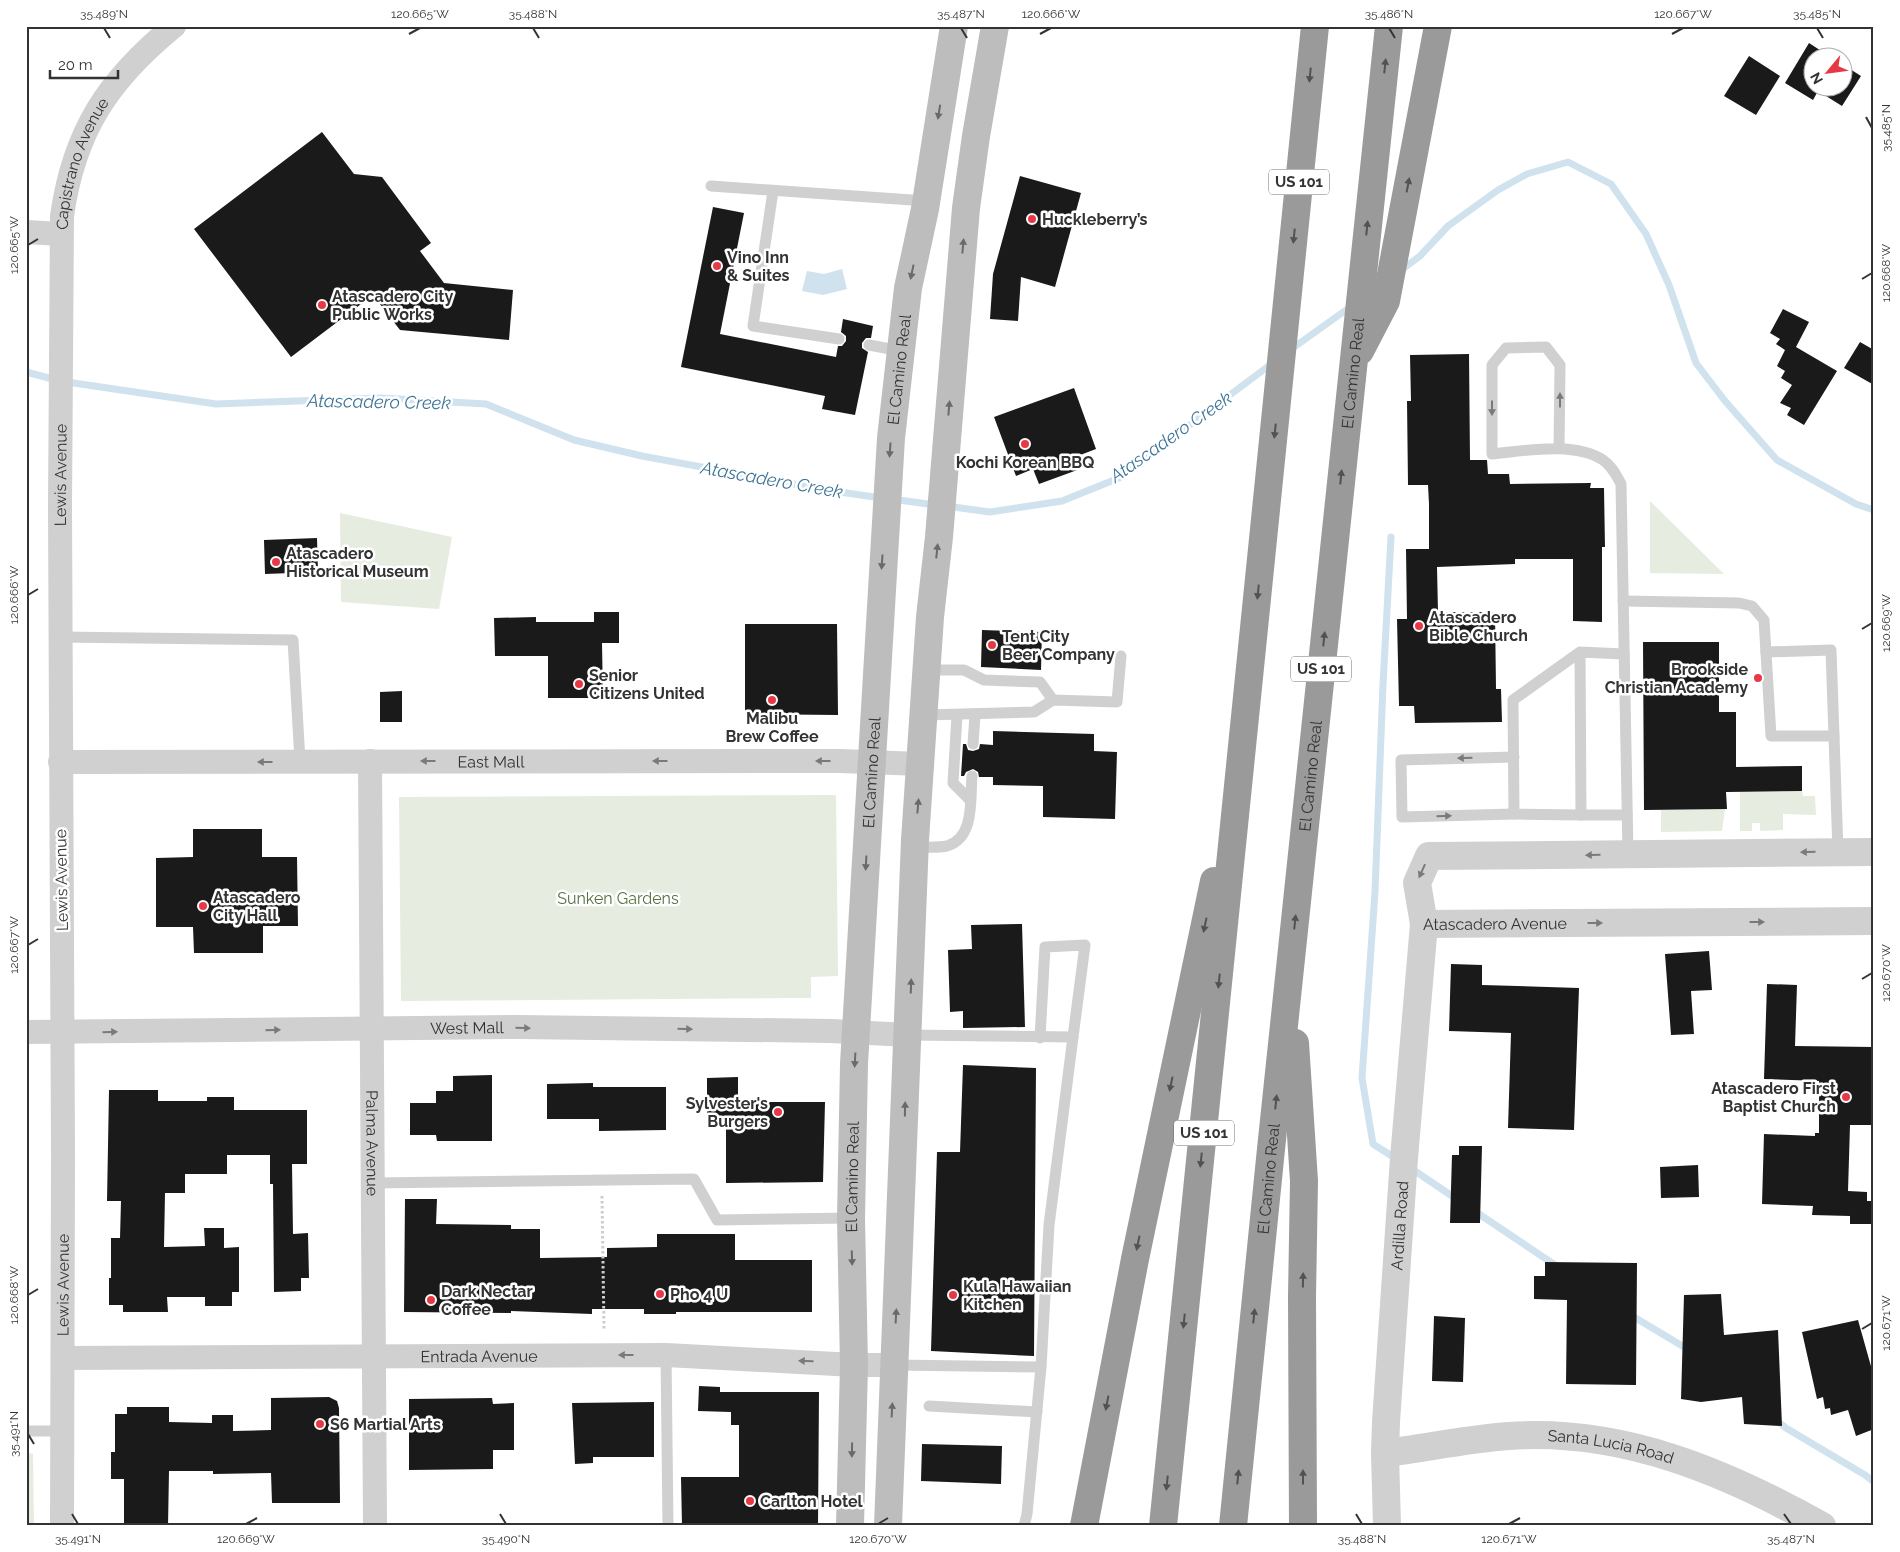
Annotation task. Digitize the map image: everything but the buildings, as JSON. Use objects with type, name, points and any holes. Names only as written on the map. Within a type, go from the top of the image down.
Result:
[{"type":"highway","name":"US 101","points":[[1162,1526],[1244,740],[1315,26]]},
{"type":"highway","name":"El Camino Real","points":[[1233,1526],[1270,1149],[1389,26]]},
{"type":"highway","points":[[1352,366],[1386,301],[1438,26]]},
{"type":"highway","points":[[1084,1526],[1141,1230],[1244,740]]},
{"type":"highway","points":[[1290,971],[1304,1181],[1302,1334],[1303,1526]]},
{"type":"main road","name":"El Camino Real","points":[[850,1526],[854,1365],[851,1218],[856,1032],[890,438],[908,288],[926,201],[954,26]]},
{"type":"main road","points":[[888,1526],[915,847],[926,670],[966,208],[995,26]]},
{"type":"street","name":"Capistrano Avenue","points":[[26,232],[61,234],[65,194],[77,150],[96,110],[123,73],[154,42],[174,26]]},
{"type":"street","name":"Lewis Avenue","points":[[61,234],[62,1526]]},
{"type":"street","name":"Palma Avenue","points":[[370,761],[375,1526]]},
{"type":"street","name":"East Mall","points":[[60,762],[871,762],[921,764]]},
{"type":"street","name":"Atascadero Avenue","points":[[1874,852],[1429,856],[1417,883],[1424,924],[1874,921]]},
{"type":"street","name":"Ardilla Road","points":[[1387,1526],[1384,1453],[1404,1168],[1424,924]]},
{"type":"street","name":"West Mall","points":[[26,1032],[518,1028],[856,1032],[908,1035]]},
{"type":"street","name":"Entrada Avenue","points":[[63,1358],[666,1355],[854,1365],[895,1365]]},
{"type":"street","name":"Santa Lucia Road","points":[[1384,1453],[1509,1436],[1546,1435],[1626,1444],[1663,1454],[1747,1486],[1822,1526]]},
{"type":"lane","points":[[710,186],[926,201]]},
{"type":"lane","points":[[773,191],[754,326],[839,339]]},
{"type":"lane","points":[[869,345],[901,351]]},
{"type":"lane","points":[[1559,449],[1560,365],[1546,347],[1506,348],[1492,365],[1492,454],[1559,449],[1581,450],[1603,459],[1614,469],[1621,484],[1628,854]]},
{"type":"lane","points":[[1623,601],[1739,603],[1752,606],[1764,620],[1771,736],[1834,736]]},
{"type":"lane","points":[[60,637],[293,640],[300,761]]},
{"type":"lane","points":[[1766,652],[1831,650],[1838,852]]},
{"type":"lane","points":[[1514,814],[1513,700],[1580,652],[1624,654]]},
{"type":"lane","points":[[1580,652],[1581,815]]},
{"type":"lane","points":[[924,715],[1034,712],[1054,700],[1117,702],[1121,656]]},
{"type":"lane","points":[[926,670],[964,670],[984,680],[1040,682],[1054,700]]},
{"type":"lane","points":[[957,715],[953,783],[970,800]]},
{"type":"lane","points":[[973,744],[975,715]]},
{"type":"lane","points":[[1514,757],[1401,760],[1402,816],[1514,814],[1627,815]]},
{"type":"lane","points":[[915,847],[948,846],[958,840],[968,826],[972,776]]},
{"type":"lane","points":[[1024,1526],[1027,1514],[1041,1367],[1049,1225],[1085,945],[1045,946],[1040,1038]]},
{"type":"lane","points":[[908,1035],[1073,1037]]},
{"type":"lane","points":[[373,1183],[694,1179],[717,1220],[851,1218]]},
{"type":"lane","points":[[666,1355],[668,1526]]},
{"type":"lane","points":[[895,1365],[1041,1367]]},
{"type":"lane","points":[[929,1406],[1037,1412]]},
{"type":"lane","points":[[26,1431],[62,1431]]},
{"type":"path","points":[[601,1180],[604,1330]]},
{"type":"green space","points":[[1650,501],[1724,574],[1650,573]]},
{"type":"green space","points":[[340,513],[452,537],[439,609],[341,602]]},
{"type":"green space","points":[[1740,791],[1802,791],[1803,796],[1815,796],[1816,815],[1783,814],[1783,830],[1760,831],[1760,823],[1752,823],[1752,831],[1740,831]]},
{"type":"green space","name":"Sunken Gardens","points":[[836,795],[838,976],[811,977],[811,998],[401,1001],[399,797]]},
{"type":"green space","points":[[1725,809],[1722,831],[1661,832],[1661,810]]},
{"type":"green space","points":[[26,1439],[29,1439],[28,1453],[33,1454],[34,1526],[26,1526]]},
{"type":"water","points":[[842,269],[847,289],[823,295],[802,291],[807,271],[824,274]]},
{"type":"waterway","name":"Atascadero Creek","points":[[1400,271],[1420,256],[1448,226],[1498,190],[1527,174],[1568,162],[1611,184],[1646,234],[1669,285],[1696,363],[1725,401],[1777,460],[1856,504],[1874,510]]},
{"type":"waterway","name":"Atascadero Creek","points":[[1290,350],[1353,305]]},
{"type":"waterway","name":"Atascadero Creek","points":[[946,506],[990,512],[1062,501],[1119,478],[1274,362]]},
{"type":"waterway","name":"Atascadero Creek","points":[[26,372],[60,381],[216,404],[380,398],[486,404],[574,440],[642,456],[826,490],[881,498]]},
{"type":"waterway","name":"Atascadero Creek","points":[[892,499],[935,505]]},
{"type":"waterway","points":[[1391,537],[1375,892],[1362,1078],[1373,1144],[1398,1160]]},
{"type":"waterway","points":[[1409,1167],[1458,1200]]},
{"type":"waterway","points":[[1473,1210],[1558,1267]]},
{"type":"waterway","points":[[1629,1314],[1689,1350]]},
{"type":"waterway","points":[[1775,1419],[1786,1428],[1874,1482]]},
{"type":"place","name":"Huckleberry’s","points":[[1032,219]]},
{"type":"place","name":"Vino Inn & Suites","points":[[717,266]]},
{"type":"place","name":"Atascadero City Public Works","points":[[322,305]]},
{"type":"place","name":"Kochi Korean BBQ","points":[[1025,444]]},
{"type":"place","name":"Atascadero Historical Museum","points":[[276,562]]},
{"type":"place","name":"Atascadero Bible Church","points":[[1419,626]]},
{"type":"place","name":"Tent City Beer Company","points":[[992,645]]},
{"type":"place","name":"Brookside Christian Academy","points":[[1758,678]]},
{"type":"place","name":"Senior Citizens United","points":[[579,684]]},
{"type":"place","name":"Malibu Brew Coffee","points":[[772,700]]},
{"type":"place","name":"Atascadero City Hall","points":[[203,906]]},
{"type":"place","name":"Atascadero First Baptist Church","points":[[1846,1097]]},
{"type":"place","name":"Sylvester's Burgers","points":[[778,1112]]},
{"type":"place","name":"Pho 4 U","points":[[660,1294]]},
{"type":"place","name":"Kula Hawaiian Kitchen","points":[[953,1295]]},
{"type":"place","name":"Dark Nectar Coffee","points":[[431,1300]]},
{"type":"place","name":"S6 Martial Arts","points":[[320,1424]]},
{"type":"place","name":"Carlton Hotel","points":[[750,1501]]}]
